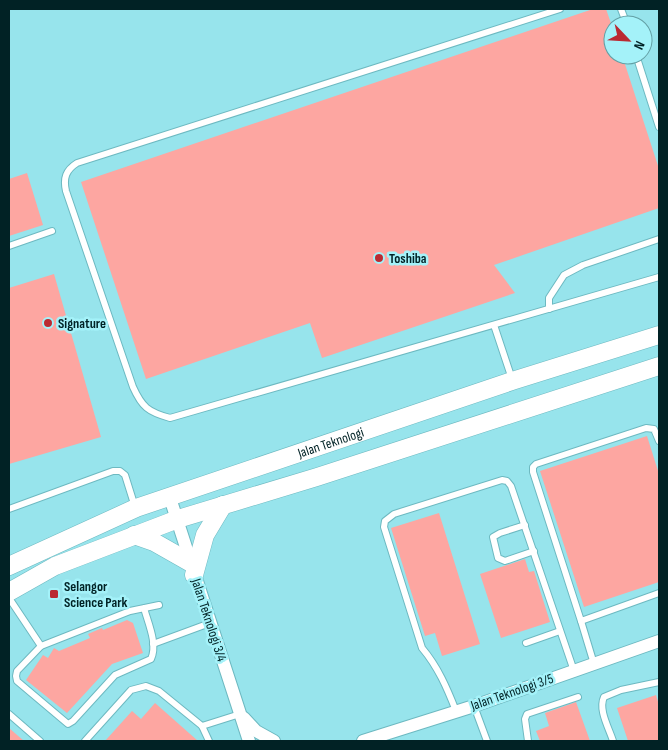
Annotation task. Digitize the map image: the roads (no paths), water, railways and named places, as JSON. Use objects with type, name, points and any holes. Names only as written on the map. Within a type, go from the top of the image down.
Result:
[{"type":"street","name":"Jalan Teknologi","points":[[9,566],[136,508],[512,381],[659,335]]},
{"type":"street","name":"Jalan Teknologi","points":[[9,592],[55,566],[178,519],[659,366]]},
{"type":"street","name":"Jalan Teknologi 3/4","points":[[170,498],[247,740]]},
{"type":"street","points":[[134,535],[154,542],[192,569],[205,535],[223,505]]},
{"type":"street","name":"Jalan Teknologi 3/5","points":[[363,741],[474,706],[659,641]]},
{"type":"street","points":[[240,714],[256,731],[274,741]]},
{"type":"lane","points":[[560,9],[77,162],[70,167],[64,182],[133,387],[140,402],[157,414],[170,418],[659,277]]},
{"type":"lane","points":[[639,65],[659,126]]},
{"type":"lane","points":[[9,246],[52,231]]},
{"type":"lane","points":[[549,309],[549,298],[564,275],[583,265],[659,239]]},
{"type":"lane","points":[[494,326],[512,381]]},
{"type":"lane","points":[[594,664],[533,478],[534,467],[536,464],[646,428],[654,429],[659,441]]},
{"type":"lane","points":[[9,509],[114,471],[120,471],[125,475],[136,508]]},
{"type":"lane","points":[[456,711],[444,680],[432,659],[422,648],[384,527],[385,521],[394,514],[502,480],[507,481],[511,486],[525,525],[574,671]]},
{"type":"lane","points":[[525,525],[500,533],[493,538],[498,558],[505,561],[534,551]]},
{"type":"lane","points":[[581,621],[659,593]]},
{"type":"lane","points":[[9,598],[41,646]]},
{"type":"lane","points":[[144,608],[153,644],[154,653],[151,659],[115,675],[73,721],[68,724],[17,681],[17,671],[41,646],[130,611],[144,608],[159,606]]},
{"type":"lane","points":[[153,644],[210,623]]},
{"type":"lane","points":[[526,643],[560,631]]},
{"type":"lane","points":[[613,741],[603,712],[602,702],[604,696],[659,682]]},
{"type":"lane","points":[[85,741],[131,690],[146,686],[159,691],[202,726],[209,741]]},
{"type":"lane","points":[[528,741],[525,718],[527,714],[578,697]]},
{"type":"lane","points":[[474,706],[487,741]]},
{"type":"lane","points":[[9,714],[40,741]]},
{"type":"lane","points":[[202,726],[240,714]]},
{"type":"place","name":"Toshiba","points":[[379,258]]},
{"type":"place","name":"Signature","points":[[48,323]]},
{"type":"place","name":"Selangor Science Park","points":[[54,594]]}]
